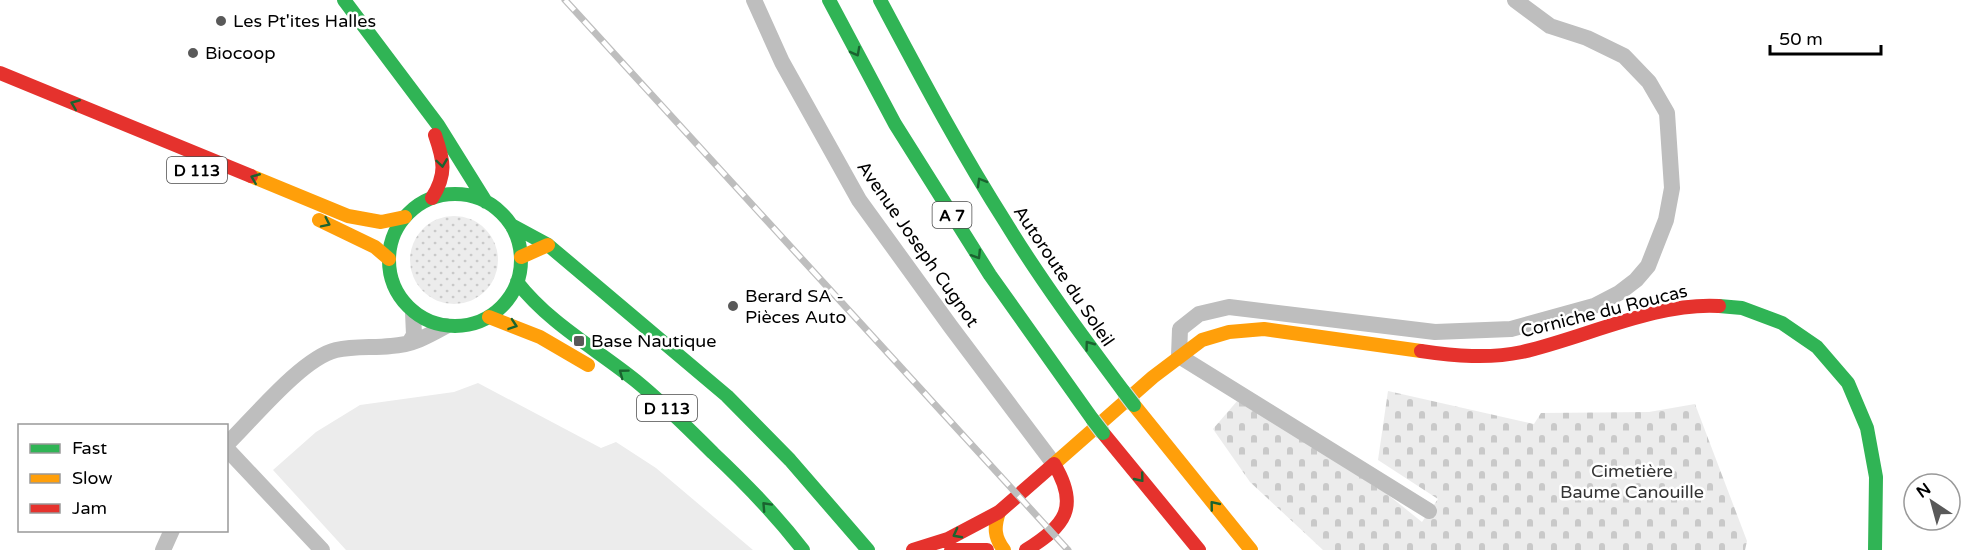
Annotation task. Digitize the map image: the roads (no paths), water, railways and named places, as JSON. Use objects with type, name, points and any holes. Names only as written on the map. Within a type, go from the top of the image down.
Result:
[{"type":"main road","points":[[344,0],[438,125],[486,202]]},
{"type":"main road","name":"A 7","points":[[829,0],[895,124],[990,275],[1093,420],[1199,550]]},
{"type":"main road","name":"Autoroute du Soleil","points":[[880,0],[937,108],[991,200],[1059,304],[1134,405],[1251,550]]},
{"type":"main road","name":"D 113","points":[[0,73],[348,216],[381,222],[405,217]]},
{"type":"main road","points":[[411,91],[435,136],[444,161],[444,175],[432,198]]},
{"type":"main road","points":[[450,194],[469,195],[486,202],[500,212],[511,225],[518,241],[521,257],[517,282],[511,295],[489,317],[468,325],[446,326],[429,321],[413,312],[400,297],[392,279],[389,259],[396,230],[417,206],[432,198],[450,194]]},
{"type":"main road","points":[[302,212],[375,247],[389,259]]},
{"type":"main road","points":[[511,225],[548,244],[727,396],[790,460],[869,549]]},
{"type":"main road","points":[[521,257],[548,244]]},
{"type":"main road","name":"D 113","points":[[517,282],[541,312],[671,411],[754,493],[792,534],[803,550]]},
{"type":"main road","name":"Corniche du Roucas","points":[[913,550],[948,539],[999,512],[1153,377],[1202,340],[1229,332],[1264,329],[1456,356],[1489,356],[1521,351],[1660,312],[1700,305],[1742,308],[1782,323],[1817,347],[1848,383],[1867,428],[1876,477],[1875,550]]},
{"type":"main road","points":[[489,317],[529,331],[577,358],[596,372]]},
{"type":"main road","points":[[1026,550],[1042,541],[1066,516],[1068,499],[1065,479],[1054,464]]},
{"type":"main road","points":[[999,512],[994,527],[995,536],[1004,550]]},
{"type":"main road","points":[[951,550],[987,550]]},
{"type":"street","name":"Avenue Joseph Cugnot","points":[[754,0],[782,62],[859,200],[1054,464]]},
{"type":"street","points":[[1429,511],[1179,356],[1180,330],[1199,314],[1229,307],[1435,332],[1511,329],[1594,306],[1619,293],[1636,280],[1648,266],[1668,210],[1672,188],[1667,113],[1649,82],[1624,56],[1587,38],[1550,26],[1515,0]]},
{"type":"street","points":[[409,343],[414,335],[413,312]]},
{"type":"street","points":[[228,445],[308,365],[334,351],[365,346],[391,346],[421,340],[446,326]]},
{"type":"street","points":[[228,449],[322,550]]},
{"type":"street","points":[[163,550],[172,532]]},
{"type":"railway","points":[[565,0],[1068,550]]},
{"type":"place","name":"Les Pt'ites Halles","points":[[221,21]]},
{"type":"place","name":"Biocoop","points":[[193,53]]},
{"type":"place","name":"Berard SA - Pièces Auto","points":[[733,306]]},
{"type":"place","name":"Base Nautique","points":[[579,341]]},
{"type":"park label","name":"Cimetière Baume Canouille","points":[[1632,481]]}]
